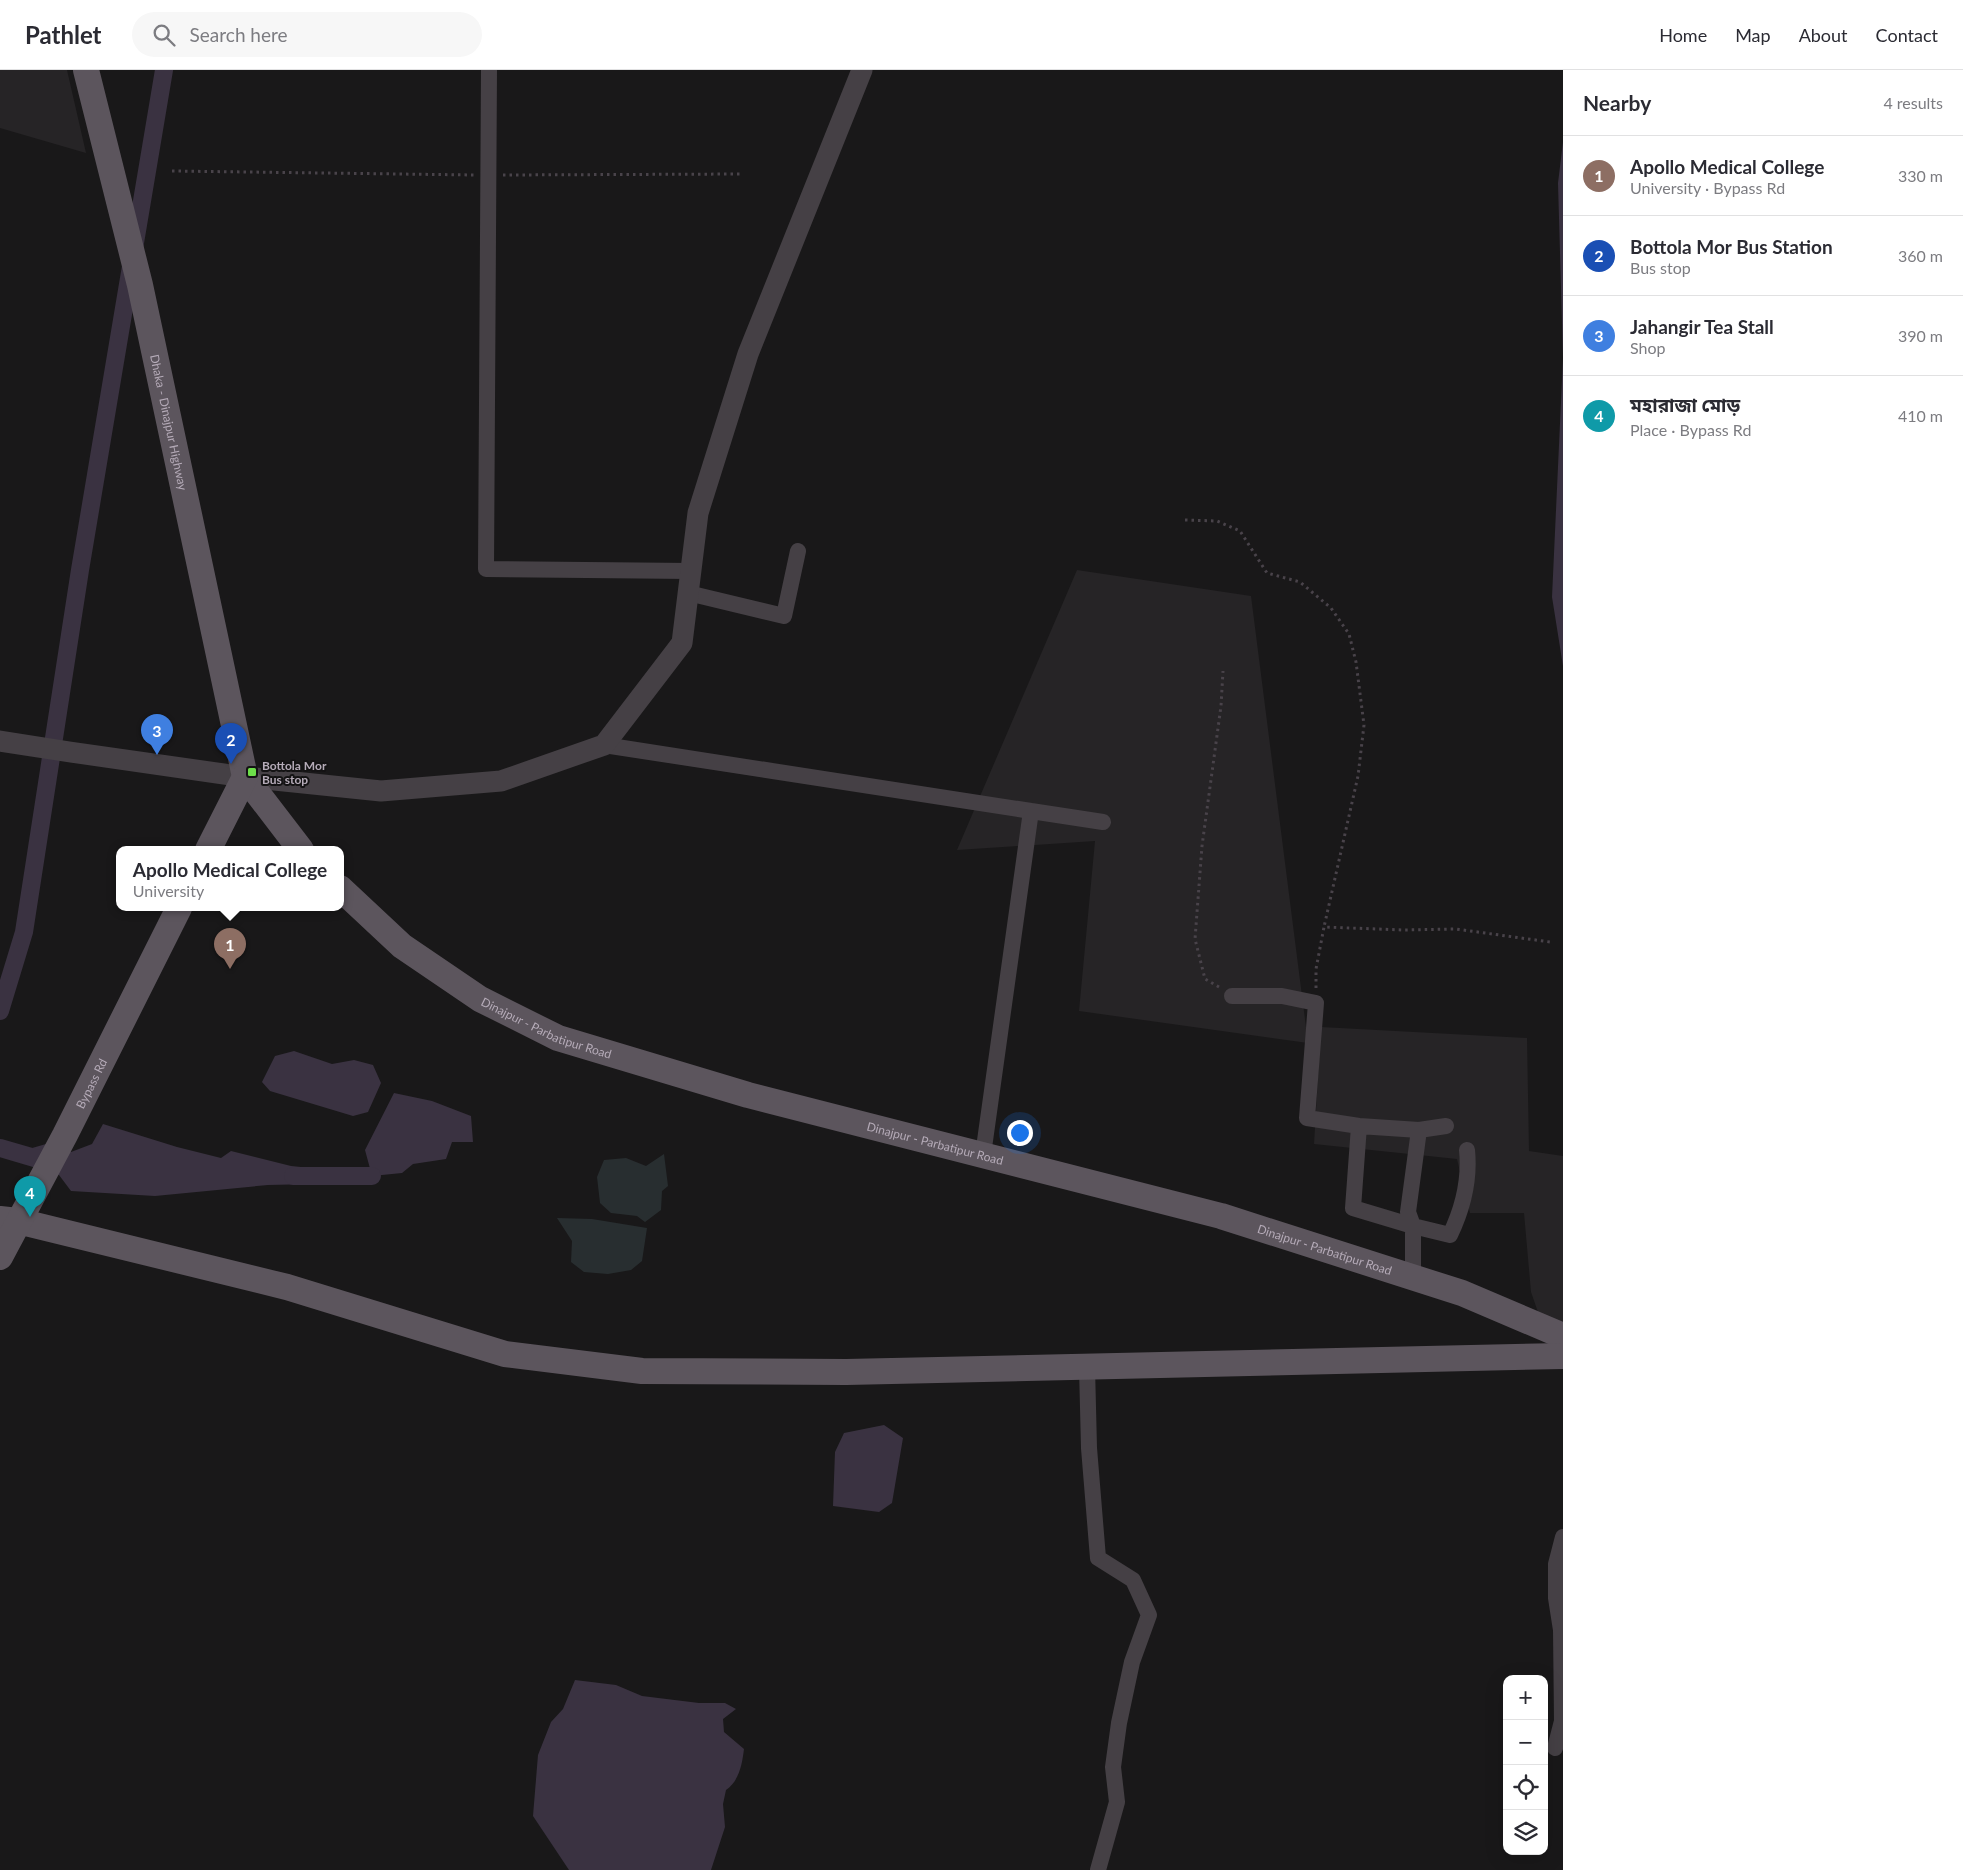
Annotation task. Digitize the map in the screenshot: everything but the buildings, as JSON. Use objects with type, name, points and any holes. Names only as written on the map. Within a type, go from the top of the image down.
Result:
[{"type":"main road","name":"Dhaka - Dinajpur Highway","points":[[86,70],[140,285],[245,777]]},
{"type":"main road","points":[[210,846],[245,777],[298,846]]},
{"type":"main road","name":"Dinajpur - Parbatipur Road","points":[[344,892],[409,951],[480,1000],[558,1038],[748,1095],[1222,1216],[1462,1293],[1563,1336]]},
{"type":"main road","name":"Bypass Rd","points":[[0,1257],[9,1220],[39,1181],[65,1135],[177,911]]},
{"type":"main road","points":[[9,1220],[287,1287],[505,1354],[642,1371],[846,1372],[1563,1356]]},
{"type":"street","points":[[489,70],[486,569],[691,571]]},
{"type":"street","points":[[604,744],[682,643],[698,512],[748,354],[862,70]]},
{"type":"street","points":[[688,593],[784,616],[798,550]]},
{"type":"street","points":[[10,743],[245,777],[381,791],[501,781],[604,744],[1103,822]]},
{"type":"street","points":[[982,1155],[1031,811]]},
{"type":"street","points":[[1232,996],[1282,996],[1316,1003],[1307,1118],[1358,1126],[1419,1130],[1446,1126]]},
{"type":"street","points":[[1358,1126],[1353,1208],[1450,1235],[1460,1214],[1469,1171],[1468,1150]]},
{"type":"street","points":[[1413,1277],[1414,1226],[1408,1212],[1419,1130]]},
{"type":"street","points":[[1087,1366],[1089,1448],[1098,1558],[1133,1580],[1149,1615],[1132,1662],[1119,1723],[1113,1767],[1117,1802],[1098,1870]]},
{"type":"street","points":[[1555,1748],[1562,1721],[1562,1630],[1556,1598],[1556,1564],[1563,1537]]},
{"type":"path","points":[[172,171],[489,175],[742,174]]},
{"type":"path","points":[[1185,520],[1217,521],[1240,531],[1267,573],[1300,582],[1331,608],[1349,634],[1356,662],[1364,725],[1358,776],[1316,969],[1316,1003]]},
{"type":"path","points":[[1223,671],[1221,706],[1202,846],[1195,939],[1205,979],[1232,996]]},
{"type":"path","points":[[1324,927],[1402,930],[1456,929],[1550,942]]},
{"type":"shaded area","points":[[0,70],[67,70],[86,153],[0,128]]},
{"type":"shaded area","points":[[1563,142],[1563,358],[1558,183]]},
{"type":"shaded area","points":[[1563,358],[1563,666],[1552,597]]},
{"type":"shaded area","points":[[1077,570],[1251,596],[1308,1043],[1079,1011],[1095,841],[957,850]]},
{"type":"shaded area","points":[[1321,1027],[1527,1038],[1529,1151],[1563,1156],[1563,1350],[1549,1344],[1531,1292],[1524,1213],[1470,1213],[1457,1159],[1314,1144]]},
{"type":"shaded area","points":[[294,1051],[332,1064],[354,1060],[373,1065],[381,1083],[368,1112],[353,1116],[270,1091],[262,1082],[275,1056]]},
{"type":"shaded area","points":[[394,1093],[432,1101],[471,1116],[473,1142],[452,1142],[446,1159],[413,1164],[402,1173],[372,1176],[365,1150]]},
{"type":"shaded area","points":[[103,1124],[177,1147],[221,1158],[231,1151],[291,1166],[320,1169],[313,1184],[268,1185],[155,1196],[71,1191],[59,1175],[15,1153],[46,1144],[71,1152],[92,1144]]},
{"type":"shaded area","points":[[664,1154],[668,1186],[662,1191],[661,1210],[645,1222],[637,1216],[611,1213],[600,1203],[597,1177],[604,1160],[626,1158],[646,1166]]},
{"type":"shaded area","points":[[557,1218],[592,1219],[647,1228],[642,1261],[631,1270],[608,1274],[584,1272],[571,1262],[572,1241]]},
{"type":"shaded area","points":[[884,1425],[903,1438],[892,1503],[879,1512],[833,1506],[835,1452],[844,1433]]},
{"type":"shaded area","points":[[575,1680],[616,1685],[642,1696],[699,1703],[725,1703],[736,1709],[723,1719],[724,1732],[744,1749],[737,1777],[726,1790],[723,1804],[725,1827],[711,1870],[569,1870],[533,1816],[538,1755],[551,1722],[563,1709]]},
{"type":"waterway","points":[[0,1011],[24,932],[80,570],[164,70]]},
{"type":"waterway","points":[[0,1148],[38,1159]]},
{"type":"waterway","points":[[293,1176],[372,1176]]},
{"type":"place","name":"Jahangir Tea Stall","points":[[157,755]]},
{"type":"place","name":"Bottola Mor Bus Station","points":[[231,764]]},
{"type":"place","name":"Bottola Mor Bus stop","points":[[252,772]]},
{"type":"place","name":"Apollo Medical College","points":[[230,969]]},
{"type":"place","name":"মহারাজা মোড়","points":[[30,1217]]}]
